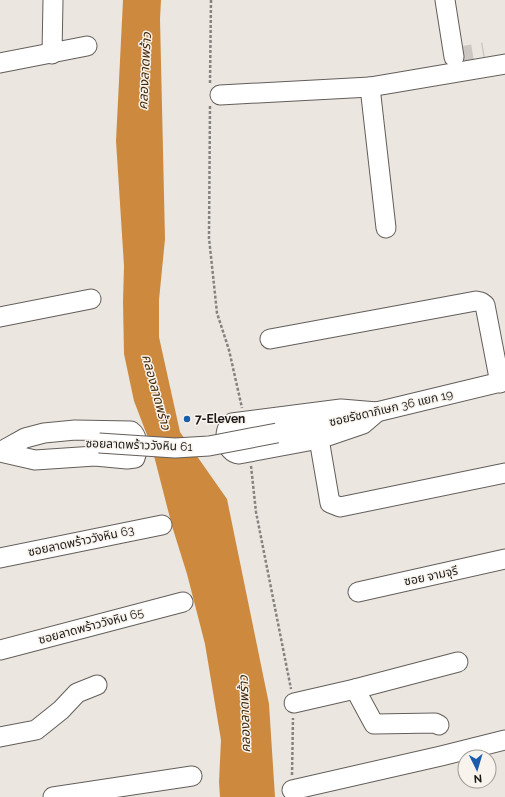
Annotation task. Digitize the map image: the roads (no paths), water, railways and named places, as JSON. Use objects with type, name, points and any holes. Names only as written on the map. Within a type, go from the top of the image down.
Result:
[{"type":"street","points":[[52,54],[53,0]]},
{"type":"street","points":[[445,0],[465,61]]},
{"type":"street","points":[[0,63],[87,46]]},
{"type":"street","points":[[214,95],[370,87],[465,61],[505,64]]},
{"type":"street","points":[[370,87],[386,228]]},
{"type":"street","points":[[0,317],[91,299]]},
{"type":"street","points":[[270,339],[476,301],[486,305],[502,382]]},
{"type":"street","name":"ซอยรัชดาภิเษก 36 แยก 19","points":[[277,433],[377,412],[502,382]]},
{"type":"street","points":[[341,409],[377,412],[363,424],[319,439],[249,453],[236,454],[229,450],[226,439],[228,426],[232,424],[341,409]]},
{"type":"street","points":[[75,430],[131,431],[134,433],[137,441],[137,455],[135,458],[127,459],[95,456],[35,460],[0,452],[32,435],[75,430]]},
{"type":"street","name":"ซอยลาดพร้าววังหิน 61","points":[[0,452],[45,446],[99,443],[175,448],[209,446],[277,433]]},
{"type":"street","points":[[319,439],[330,503],[340,507],[505,473]]},
{"type":"street","name":"ซอยลาดพร้าววังหิน 63","points":[[0,558],[162,525]]},
{"type":"street","name":"ซอย จามจุรี","points":[[358,592],[505,560]]},
{"type":"street","name":"ซอยลาดพร้าววังหิน 65","points":[[0,650],[183,602]]},
{"type":"street","points":[[294,703],[355,689],[458,662]]},
{"type":"street","points":[[0,737],[36,730],[61,710],[77,693],[97,685]]},
{"type":"street","points":[[355,689],[374,724],[435,723],[439,725]]},
{"type":"street","points":[[292,790],[505,740]]},
{"type":"street","points":[[53,797],[192,776]]},
{"type":"water","name":"คลองลาดพร้าว","points":[[123,0],[161,0],[160,19],[165,239],[159,300],[159,337],[180,432],[227,499],[269,704],[275,797],[220,797],[219,782],[221,740],[205,644],[152,448],[134,401],[124,354],[124,266],[116,141]]},
{"type":"tunnel","points":[[454,57],[484,52]]},
{"type":"place","name":"7-Eleven","points":[[187,419]]}]
